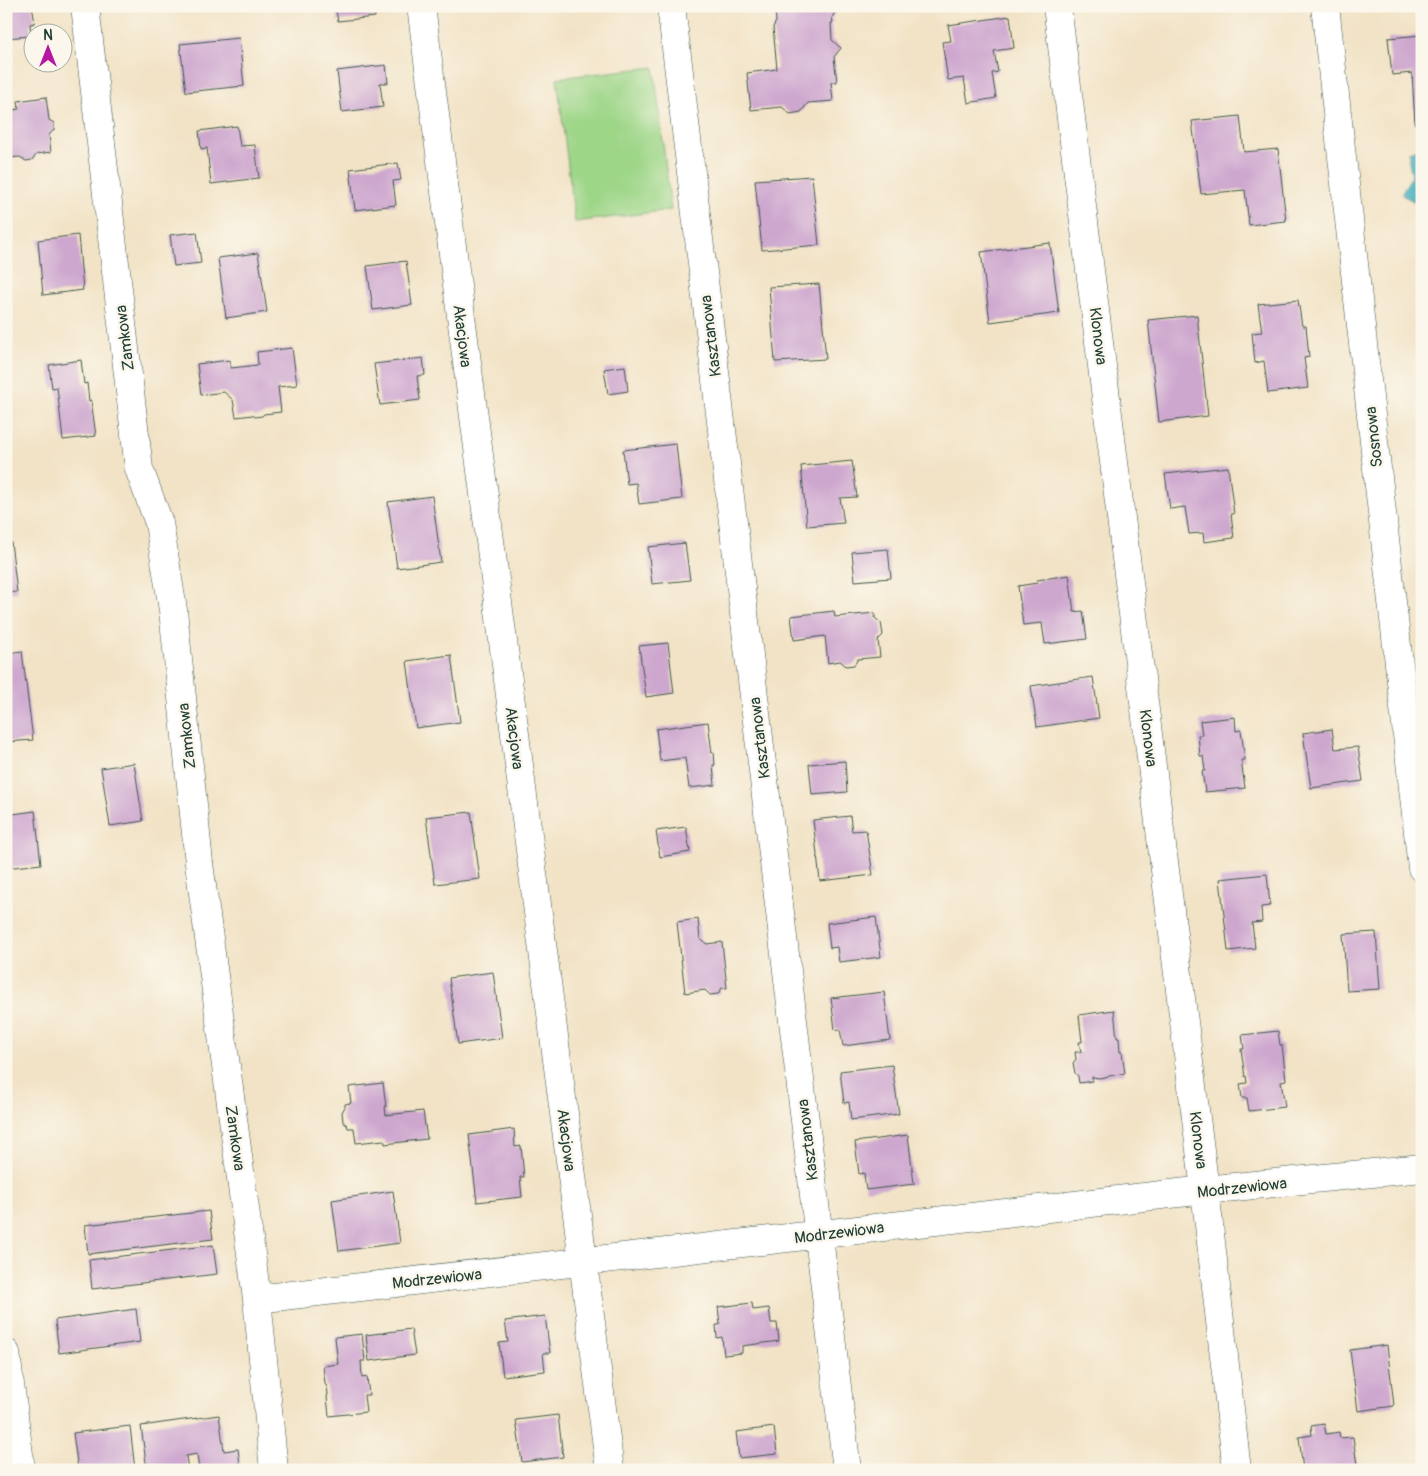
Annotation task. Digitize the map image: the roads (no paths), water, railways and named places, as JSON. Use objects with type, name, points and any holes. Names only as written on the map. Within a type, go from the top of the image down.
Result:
[{"type":"street","name":"Zamkowa","points":[[85,6],[139,469],[159,523],[173,610],[199,863],[257,1299],[274,1470]]},
{"type":"street","name":"Akacjowa","points":[[420,6],[610,1470]]},
{"type":"street","name":"Kasztanowa","points":[[671,6],[847,1470]]},
{"type":"street","name":"Klonowa","points":[[1057,6],[1205,1190],[1237,1470]]},
{"type":"street","name":"Sosnowa","points":[[1325,6],[1422,868]]},
{"type":"street","name":"Modrzewiowa","points":[[257,1299],[1205,1190],[1422,1168]]},
{"type":"street","points":[[6,1353],[21,1470]]},
{"type":"water","points":[[1417,149],[1422,151],[1422,201],[1417,203],[1402,195],[1412,176],[1409,152]]}]
